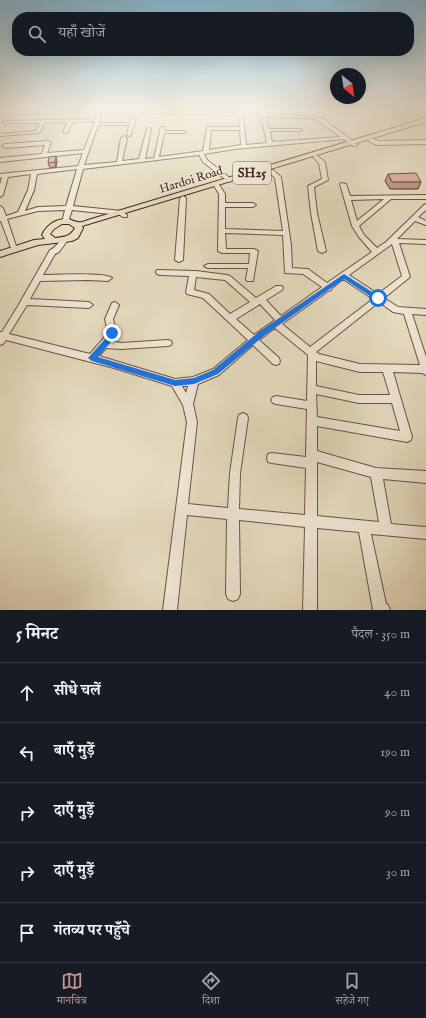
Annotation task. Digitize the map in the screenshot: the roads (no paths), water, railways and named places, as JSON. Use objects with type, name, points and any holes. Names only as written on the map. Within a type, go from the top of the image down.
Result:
[{"type":"main road","name":"Hardoi Road","points":[[78,228],[271,171],[370,138]]},
{"type":"main road","name":"Hardoi Road","points":[[123,214],[183,198],[217,186],[229,180],[376,138]]},
{"type":"main road","points":[[51,239],[50,227],[65,222],[78,228]]},
{"type":"main road","name":"SH25","points":[[64,241],[75,236],[78,228]]},
{"type":"main road","points":[[0,254],[51,239]]},
{"type":"main road","points":[[0,250],[51,239],[64,241]]},
{"type":"street","points":[[65,222],[80,167],[91,138]]},
{"type":"street","points":[[119,163],[126,138]]},
{"type":"street","points":[[142,160],[147,138]]},
{"type":"street","points":[[156,159],[161,138]]},
{"type":"street","points":[[206,138],[203,153],[205,161],[229,180]]},
{"type":"street","points":[[243,138],[244,146]]},
{"type":"street","points":[[269,138],[270,144]]},
{"type":"street","points":[[1,193],[3,176],[156,159],[244,146],[338,138]]},
{"type":"street","points":[[345,138],[353,144]]},
{"type":"street","points":[[371,140],[377,143],[426,142]]},
{"type":"street","points":[[5,146],[48,143],[44,155]]},
{"type":"street","points":[[0,158],[86,151]]},
{"type":"street","points":[[316,157],[322,162],[325,180],[311,186],[314,213],[322,250]]},
{"type":"street","points":[[271,171],[278,177],[288,246],[288,271],[305,270],[328,288]]},
{"type":"street","points":[[20,214],[31,190],[34,172]]},
{"type":"street","points":[[343,184],[355,226],[361,236],[377,252]]},
{"type":"street","points":[[217,186],[222,194],[222,251],[254,251],[250,279]]},
{"type":"street","points":[[347,198],[426,197]]},
{"type":"street","points":[[179,260],[183,198]]},
{"type":"street","points":[[355,226],[389,198]]},
{"type":"street","points":[[222,205],[253,205]]},
{"type":"street","points":[[64,241],[57,250],[52,252],[25,302],[1,337],[92,358],[175,383],[194,381],[216,372],[278,322],[328,288],[392,241],[426,206]]},
{"type":"street","points":[[0,208],[2,218],[13,246]]},
{"type":"street","points":[[2,218],[38,209],[69,208],[123,214]]},
{"type":"street","points":[[414,218],[426,223]]},
{"type":"street","points":[[222,231],[286,233]]},
{"type":"street","points":[[51,239],[52,252]]},
{"type":"street","points":[[392,241],[426,242]]},
{"type":"street","points":[[310,353],[406,277],[396,244],[392,241]]},
{"type":"street","points":[[208,266],[252,266]]},
{"type":"street","points":[[160,272],[227,278],[258,301],[310,353],[316,357],[360,368],[426,370],[407,310]]},
{"type":"street","points":[[193,274],[190,292],[206,296],[276,361]]},
{"type":"street","points":[[344,276],[396,310],[426,312]]},
{"type":"street","points":[[38,278],[108,278]]},
{"type":"street","points":[[230,318],[279,288]]},
{"type":"street","points":[[25,302],[89,305]]},
{"type":"street","points":[[92,358],[105,344],[112,333],[109,319],[115,305]]},
{"type":"street","points":[[105,344],[121,346],[168,343]]},
{"type":"street","points":[[310,353],[312,389],[310,610]]},
{"type":"street","points":[[312,421],[407,437],[387,368]]},
{"type":"street","points":[[188,404],[194,381]]},
{"type":"street","points":[[170,610],[192,422],[188,404],[175,383]]},
{"type":"street","points":[[312,389],[360,399],[396,400]]},
{"type":"street","points":[[276,400],[312,406]]},
{"type":"street","points":[[233,594],[233,514],[235,473],[243,418]]},
{"type":"street","points":[[272,458],[311,459],[376,473],[426,477]]},
{"type":"street","points":[[376,473],[386,529]]},
{"type":"street","points":[[182,509],[426,533]]},
{"type":"street","points":[[364,527],[380,610],[383,610]]}]
